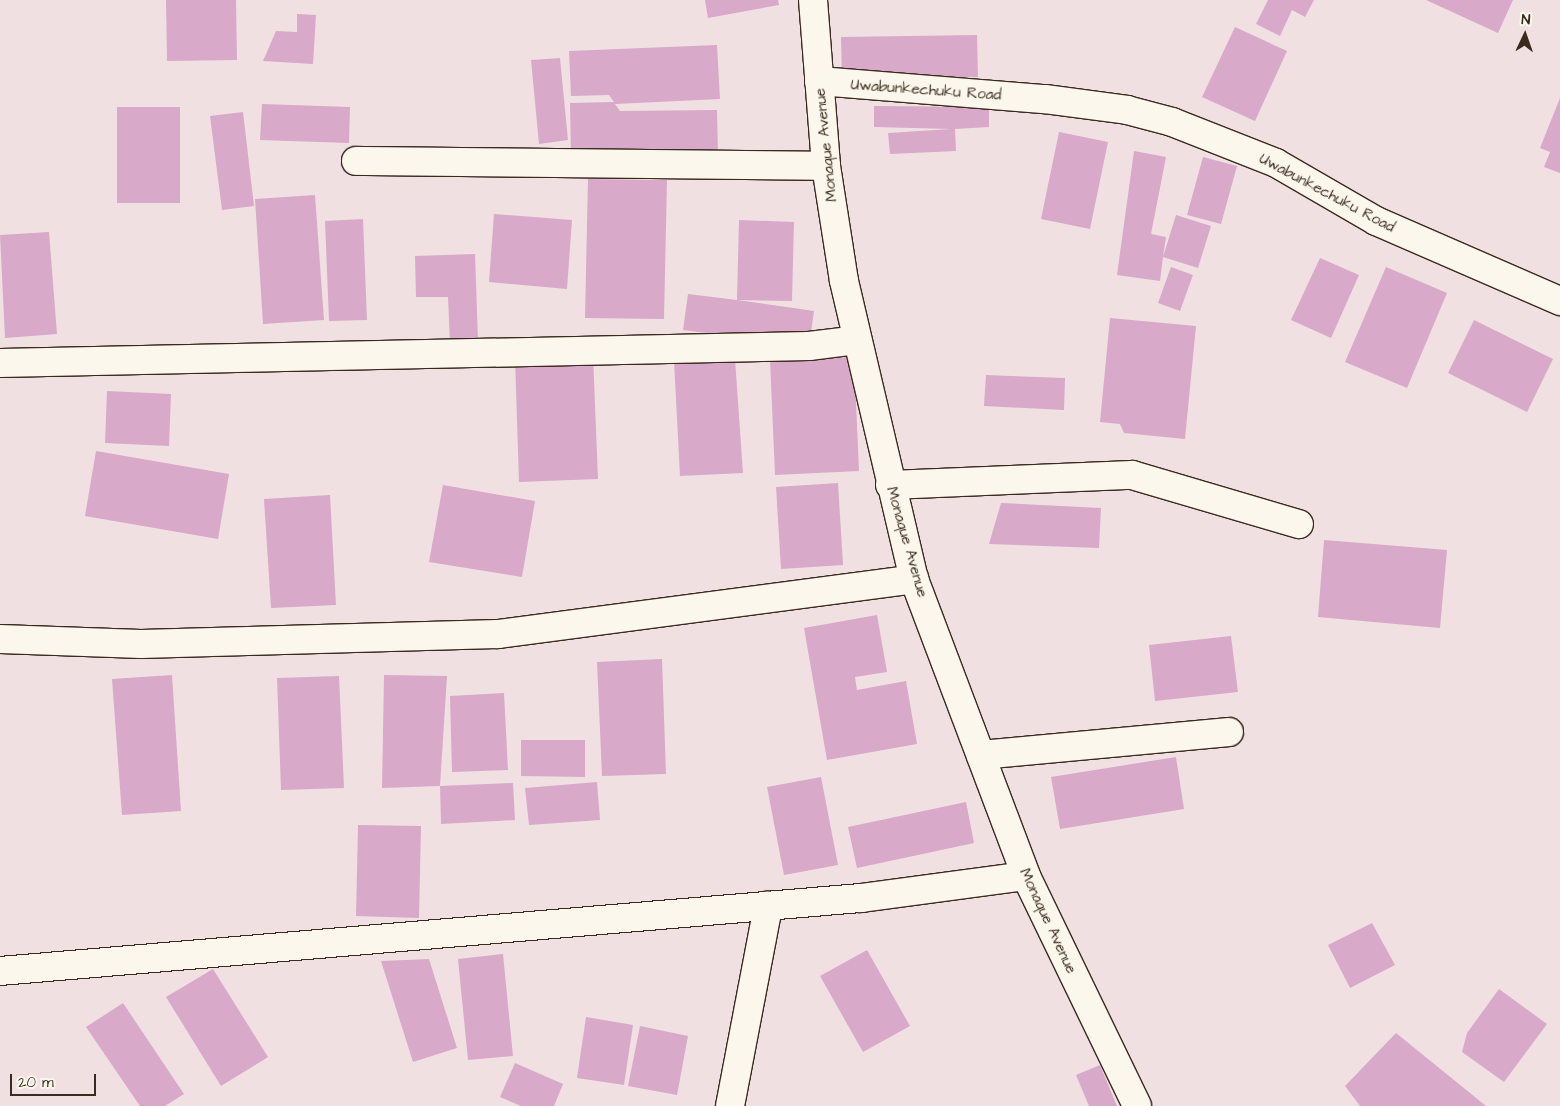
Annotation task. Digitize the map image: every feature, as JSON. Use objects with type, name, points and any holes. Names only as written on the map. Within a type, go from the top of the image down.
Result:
[{"type":"street","name":"Monaque Avenue","points":[[813,0],[826,166],[857,340],[890,485],[914,579],[1026,876],[1138,1106]]},
{"type":"street","name":"Uwabunkechuku Road","points":[[819,81],[1045,99],[1127,110],[1172,122],[1276,164],[1376,221],[1560,300]]},
{"type":"street","points":[[356,161],[826,166]]},
{"type":"street","points":[[0,363],[809,346],[857,340]]},
{"type":"street","points":[[890,485],[1132,474],[1299,524]]},
{"type":"street","points":[[0,638],[141,644],[498,634],[914,579]]},
{"type":"street","points":[[981,754],[1229,732]]},
{"type":"street","points":[[0,971],[768,906],[1026,876]]},
{"type":"street","points":[[730,1106],[768,906]]},
{"type":"building","points":[[166,0],[236,0],[237,60],[167,61]]},
{"type":"building","points":[[705,0],[778,0],[779,5],[708,18]]},
{"type":"building","points":[[1268,0],[1314,0],[1305,17],[1292,10],[1280,36],[1256,24]]},
{"type":"building","points":[[1426,0],[1513,0],[1498,33]]},
{"type":"building","points":[[297,14],[316,15],[313,64],[263,61],[276,31],[297,32]]},
{"type":"building","points":[[1235,27],[1287,51],[1255,121],[1202,97]]},
{"type":"building","points":[[977,35],[978,77],[842,79],[841,37]]},
{"type":"building","points":[[717,45],[720,99],[615,104],[620,111],[717,110],[718,154],[571,157],[570,103],[614,102],[609,95],[571,96],[569,51]]},
{"type":"building","points":[[560,58],[568,140],[539,144],[531,60]]},
{"type":"building","points":[[1560,98],[1560,173],[1544,167],[1550,152],[1540,148]]},
{"type":"building","points":[[262,104],[350,107],[349,143],[260,140]]},
{"type":"building","points":[[874,106],[989,107],[989,127],[955,129],[956,151],[890,154],[888,133],[951,129],[874,127]]},
{"type":"building","points":[[117,107],[180,107],[180,203],[117,203]]},
{"type":"building","points":[[243,112],[254,206],[222,210],[210,116]]},
{"type":"building","points":[[1059,132],[1108,142],[1090,229],[1041,219]]},
{"type":"building","points":[[1134,151],[1166,157],[1151,234],[1166,237],[1160,281],[1117,275]]},
{"type":"building","points":[[1203,157],[1237,166],[1221,224],[1187,215]]},
{"type":"building","points":[[588,179],[667,180],[664,319],[585,318]]},
{"type":"building","points":[[315,195],[324,320],[263,324],[255,199]]},
{"type":"building","points":[[494,214],[572,220],[567,289],[489,282]]},
{"type":"building","points":[[1176,215],[1211,226],[1198,268],[1163,257]]},
{"type":"building","points":[[363,219],[367,320],[329,321],[325,221]]},
{"type":"building","points":[[739,220],[794,222],[792,301],[737,300]]},
{"type":"building","points":[[49,232],[57,334],[5,338],[0,235]]},
{"type":"building","points":[[475,254],[478,341],[450,342],[448,297],[416,297],[415,256]]},
{"type":"building","points":[[1320,258],[1359,275],[1331,338],[1291,320]]},
{"type":"building","points":[[1171,267],[1193,275],[1180,311],[1158,303]]},
{"type":"building","points":[[1386,267],[1447,293],[1407,388],[1345,362]]},
{"type":"building","points":[[688,294],[814,311],[809,346],[683,330]]},
{"type":"building","points":[[1110,318],[1196,326],[1185,439],[1124,433],[1120,424],[1100,422]]},
{"type":"building","points":[[1474,320],[1553,359],[1527,412],[1448,373]]},
{"type":"building","points":[[593,355],[598,479],[519,482],[515,358]]},
{"type":"building","points":[[854,357],[859,471],[775,475],[770,360]]},
{"type":"building","points":[[735,359],[743,473],[680,476],[674,361]]},
{"type":"building","points":[[986,375],[1065,378],[1064,410],[984,406]]},
{"type":"building","points":[[107,391],[171,394],[169,446],[105,443]]},
{"type":"building","points":[[96,451],[229,474],[218,539],[85,516]]},
{"type":"building","points":[[838,483],[843,565],[781,569],[776,487]]},
{"type":"building","points":[[443,485],[535,501],[522,577],[429,562]]},
{"type":"building","points":[[330,495],[336,605],[271,608],[264,499]]},
{"type":"building","points":[[1001,503],[1101,508],[1099,548],[989,544]]},
{"type":"building","points":[[1324,540],[1447,550],[1440,628],[1318,617]]},
{"type":"building","points":[[877,615],[887,672],[855,677],[857,690],[906,681],[917,744],[827,760],[804,628]]},
{"type":"building","points":[[1231,636],[1238,692],[1155,701],[1149,645]]},
{"type":"building","points":[[662,659],[666,774],[602,776],[597,662]]},
{"type":"building","points":[[172,675],[181,811],[122,815],[112,679]]},
{"type":"building","points":[[384,675],[447,676],[440,786],[382,788]]},
{"type":"building","points":[[339,676],[344,788],[281,790],[277,678]]},
{"type":"building","points":[[504,693],[508,770],[452,772],[450,696]]},
{"type":"building","points":[[521,740],[585,740],[585,777],[521,776]]},
{"type":"building","points":[[1176,757],[1184,809],[1060,829],[1051,777]]},
{"type":"building","points":[[821,777],[838,865],[784,875],[767,787]]},
{"type":"building","points":[[597,782],[600,820],[529,825],[525,788]]},
{"type":"building","points":[[513,783],[515,820],[441,824],[440,786]]},
{"type":"building","points":[[966,802],[974,843],[857,868],[848,827]]},
{"type":"building","points":[[358,825],[421,826],[419,918],[356,916]]},
{"type":"building","points":[[1372,923],[1395,965],[1350,988],[1328,945]]},
{"type":"building","points":[[867,950],[910,1026],[863,1052],[820,976]]},
{"type":"building","points":[[503,954],[513,1056],[468,1060],[458,959]]},
{"type":"building","points":[[429,959],[457,1048],[413,1062],[381,961]]},
{"type":"building","points":[[213,969],[268,1057],[221,1086],[166,997]]},
{"type":"building","points":[[1499,989],[1547,1024],[1504,1082],[1462,1052],[1467,1033]]},
{"type":"building","points":[[123,1003],[184,1094],[165,1106],[140,1106],[86,1027]]},
{"type":"building","points":[[586,1017],[633,1025],[624,1085],[577,1078]]},
{"type":"building","points":[[640,1026],[688,1036],[677,1095],[628,1086]]},
{"type":"building","points":[[1396,1033],[1486,1106],[1360,1106],[1345,1086]]},
{"type":"building","points":[[515,1063],[563,1084],[554,1106],[521,1106],[500,1097]]},
{"type":"building","points":[[1100,1065],[1117,1106],[1089,1106],[1076,1075]]}]
